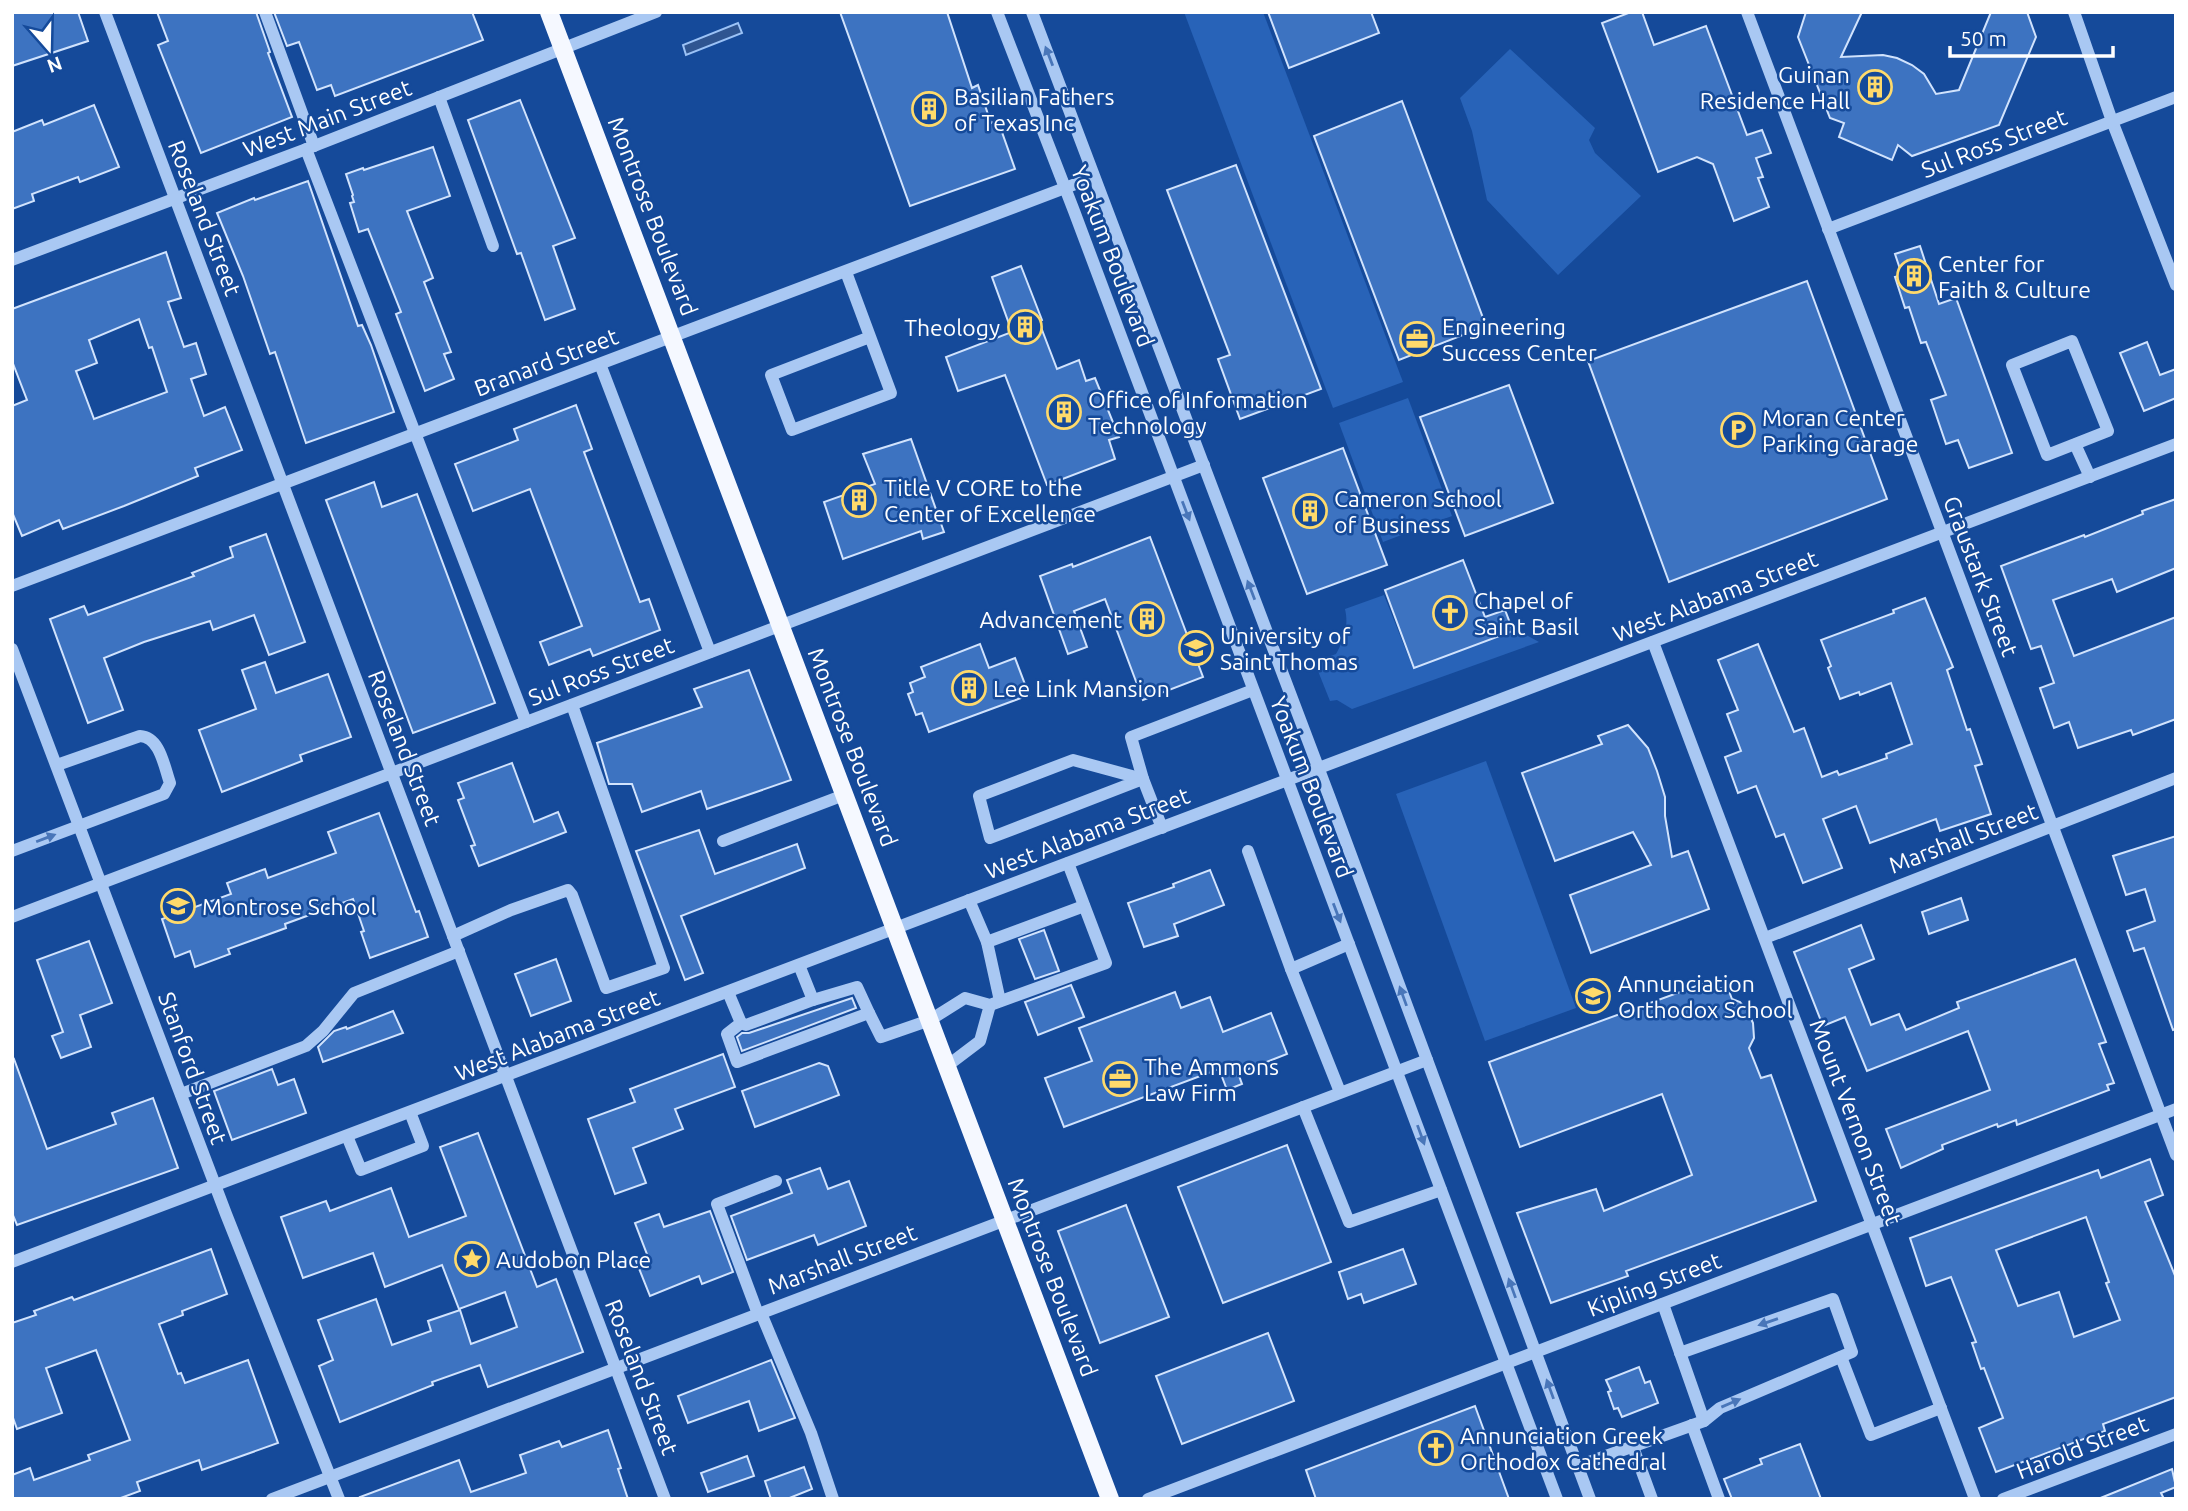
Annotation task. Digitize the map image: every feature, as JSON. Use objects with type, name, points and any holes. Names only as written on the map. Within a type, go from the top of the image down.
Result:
[{"type":"main road","name":"Montrose Boulevard","points":[[549,12],[1110,1499]]},
{"type":"street","name":"Roseland Street","points":[[105,12],[665,1499]]},
{"type":"street","points":[[264,12],[310,148],[526,722]]},
{"type":"street","name":"West Main Street","points":[[12,260],[310,148],[656,12]]},
{"type":"street","name":"Yoakum Boulevard","points":[[997,12],[1557,1499]]},
{"type":"street","name":"Yoakum Boulevard","points":[[1032,12],[1319,768],[1590,1499]]},
{"type":"street","name":"Graustark Street","points":[[1747,12],[2176,1155]]},
{"type":"street","points":[[2074,12],[2112,121],[2176,285]]},
{"type":"street","points":[[439,97],[493,246]]},
{"type":"street","name":"Sul Ross Street","points":[[1828,229],[2176,97]]},
{"type":"street","name":"Branard Street","points":[[12,586],[1094,177]]},
{"type":"street","points":[[846,272],[891,393],[792,430],[771,375],[870,337]]},
{"type":"street","points":[[2072,341],[2108,431],[2075,444],[2047,455],[2012,365],[2072,341]]},
{"type":"street","points":[[600,364],[710,652]]},
{"type":"street","points":[[2075,444],[2090,477]]},
{"type":"street","name":"West Alabama Street","points":[[12,1262],[2176,444]]},
{"type":"street","name":"Sul Ross Street","points":[[12,917],[1204,465]]},
{"type":"street","name":"Mount Vernon Street","points":[[1653,642],[1975,1499]]},
{"type":"street","name":"Stanford Street","points":[[12,649],[215,1186],[339,1499]]},
{"type":"street","points":[[1162,828],[1143,779],[1131,737],[1253,690]]},
{"type":"street","points":[[453,936],[568,890],[606,989],[664,968],[572,705]]},
{"type":"street","points":[[12,851],[164,794],[170,783],[155,741],[149,736],[140,736],[57,765]]},
{"type":"street","points":[[1073,760],[1143,779],[990,838],[979,796],[1073,760]]},
{"type":"street","name":"Marshall Street","points":[[1765,938],[2176,778]]},
{"type":"street","points":[[723,841],[844,795]]},
{"type":"street","points":[[1248,851],[1340,1093]]},
{"type":"street","points":[[728,992],[741,1023],[746,1025],[857,987],[881,1037],[930,1020],[965,998],[995,1003],[1106,963],[1068,863]]},
{"type":"street","points":[[947,1066],[980,1041],[995,1003],[987,942],[969,900]]},
{"type":"street","points":[[987,942],[1084,906]]},
{"type":"street","points":[[1291,969],[1349,944]]},
{"type":"street","points":[[181,1094],[306,1046],[323,1031],[354,993],[459,951]]},
{"type":"street","points":[[799,965],[813,1000]]},
{"type":"street","points":[[741,1023],[727,1034],[737,1062],[869,1013]]},
{"type":"street","name":"Marshall Street","points":[[272,1499],[1427,1060]]},
{"type":"street","points":[[1303,1107],[1349,1222],[1441,1189]]},
{"type":"street","name":"Kipling Street","points":[[1148,1499],[2176,1109]]},
{"type":"street","points":[[347,1136],[361,1170],[423,1146],[410,1112]]},
{"type":"street","points":[[776,1181],[717,1204],[802,1411],[833,1499]]},
{"type":"street","points":[[1578,1466],[1698,1423],[1720,1408],[1852,1352],[1833,1299],[1680,1353]]},
{"type":"street","points":[[1663,1304],[1680,1353],[1719,1499]]},
{"type":"street","points":[[1841,1357],[1871,1435],[1941,1408]]},
{"type":"street","name":"Harold Street","points":[[2003,1499],[2176,1434]]},
{"type":"street","points":[[1633,1447],[1652,1499]]},
{"type":"shaded area","points":[[1184,12],[1263,12],[1403,382],[1333,408]]},
{"type":"shaded area","points":[[738,23],[742,33],[686,55],[683,45]]},
{"type":"shaded area","points":[[1510,49],[1595,128],[1589,140],[1595,153],[1641,196],[1558,275],[1487,200],[1472,131],[1460,98]]},
{"type":"shaded area","points":[[1408,398],[1452,516],[1383,542],[1339,423]]},
{"type":"shaded area","points":[[1384,595],[1413,668],[1517,630],[1539,642],[1352,709],[1337,700],[1330,701],[1316,666],[1319,660],[1336,654],[1346,627],[1345,609]]},
{"type":"shaded area","points":[[1486,761],[1576,1008],[1485,1041],[1396,794]]},
{"type":"building","points":[[12,12],[78,12],[88,41],[12,66]]},
{"type":"building","points":[[157,12],[256,12],[292,117],[201,153],[158,45],[168,41]]},
{"type":"building","points":[[274,12],[472,12],[483,40],[335,96],[331,85],[317,90],[299,42],[287,46]]},
{"type":"building","name":"Basilian Fathers of Texas Inc","points":[[840,12],[947,12],[972,88],[978,85],[991,123],[998,121],[1015,169],[910,206]]},
{"type":"building","points":[[1268,12],[1371,12],[1379,33],[1289,68]]},
{"type":"building","points":[[1631,12],[1642,12],[1654,45],[1706,26],[1747,135],[1762,130],[1771,153],[1756,158],[1763,177],[1758,178],[1769,207],[1734,221],[1713,164],[1697,157],[1658,172],[1602,23]]},
{"type":"building","name":"Guinan Residence Hall","points":[[1806,12],[1862,12],[1841,57],[1883,55],[1897,58],[1924,74],[1936,94],[1959,90],[1991,12],[2027,12],[2036,37],[1999,125],[1912,156],[1898,145],[1892,160],[1839,137],[1844,123],[1830,118],[1798,37]]},
{"type":"building","points":[[520,100],[575,238],[553,246],[575,309],[545,320],[521,253],[517,254],[468,120]]},
{"type":"building","points":[[1402,101],[1486,326],[1399,360],[1314,136]]},
{"type":"building","points":[[94,105],[119,167],[80,182],[78,177],[32,194],[34,201],[12,209],[12,132],[42,120],[44,125]]},
{"type":"building","points":[[433,147],[450,196],[407,211],[433,278],[424,282],[451,352],[444,354],[454,379],[425,391],[396,314],[401,312],[368,229],[359,232],[350,203],[354,202],[346,174]]},
{"type":"building","points":[[1236,165],[1321,389],[1240,419],[1218,359],[1230,355],[1167,190]]},
{"type":"building","points":[[308,181],[358,326],[362,325],[371,345],[394,412],[306,443],[275,352],[270,354],[243,276],[217,213]]},
{"type":"building","points":[[1920,246],[1939,304],[1956,298],[2012,453],[1969,468],[1958,440],[1946,444],[1931,400],[1946,395],[1926,342],[1921,343],[1909,307],[1905,308],[1895,277],[1902,275],[1895,254]]},
{"type":"building","points":[[166,252],[181,298],[168,302],[184,347],[196,343],[206,374],[191,379],[204,416],[225,407],[242,450],[195,468],[198,476],[124,506],[63,529],[59,520],[22,536],[12,512],[12,406],[27,400],[12,361],[12,309]],"holes":[[[139,319],[149,348],[152,347],[167,392],[94,419],[76,371],[97,363],[89,340]]]},
{"type":"building","points":[[1021,266],[1057,369],[1079,360],[1086,381],[1095,378],[1119,437],[1109,440],[1115,459],[1047,485],[1005,375],[958,391],[946,357],[1012,332],[992,277]]},
{"type":"building","name":"Moran Center Parking Garage","points":[[1807,281],[1887,499],[1669,582],[1588,361]]},
{"type":"building","points":[[2147,342],[2160,375],[2176,369],[2176,398],[2144,411],[2120,353]]},
{"type":"building","points":[[1509,385],[1553,503],[1465,536],[1420,417]]},
{"type":"building","points":[[576,405],[592,449],[584,452],[640,602],[649,599],[660,630],[593,656],[590,649],[549,665],[540,642],[582,626],[530,489],[473,511],[455,464],[518,440],[514,429]]},
{"type":"building","name":"Title V CORE to the Center of Excellence","points":[[911,439],[944,532],[923,539],[921,531],[843,559],[824,502],[875,484],[863,454]]},
{"type":"building","name":"Cameron School of Business","points":[[1343,448],[1387,565],[1307,594],[1263,478]]},
{"type":"building","points":[[374,482],[382,507],[417,494],[495,703],[413,733],[326,500]]},
{"type":"building","points":[[2176,499],[2176,568],[2117,592],[2112,579],[2053,600],[2074,656],[2176,617],[2176,719],[2133,735],[2131,730],[2078,748],[2069,722],[2054,728],[2040,688],[2054,683],[2041,646],[2031,649],[2001,566],[2084,535],[2085,537]]},
{"type":"building","points":[[266,534],[305,642],[269,655],[254,615],[213,630],[210,621],[144,642],[104,658],[123,710],[88,723],[50,619],[84,606],[88,615],[194,576],[192,573],[233,557],[230,547]]},
{"type":"building","name":"Advancement","points":[[1150,537],[1203,677],[1143,700],[1105,599],[1074,611],[1087,647],[1068,654],[1040,576],[1072,564],[1073,567]]},
{"type":"building","name":"Chapel of Saint Basil","points":[[1463,560],[1485,617],[1505,610],[1513,631],[1414,668],[1385,590]]},
{"type":"building","points":[[1925,598],[1953,667],[1947,670],[1967,730],[1970,729],[1982,764],[1975,766],[1991,814],[1940,831],[1936,819],[1870,843],[1856,806],[1823,819],[1842,868],[1803,883],[1784,834],[1776,837],[1756,786],[1738,793],[1725,757],[1741,751],[1727,714],[1738,710],[1718,660],[1758,644],[1794,732],[1804,728],[1822,777],[1837,771],[1839,775],[1887,758],[1886,754],[1912,744],[1891,683],[1860,695],[1859,692],[1840,699],[1821,640],[1894,613],[1893,610]]},
{"type":"building","name":"Lee Link Mansion","points":[[980,644],[989,668],[1015,658],[1029,695],[929,732],[922,713],[916,715],[908,694],[913,692],[910,683],[925,677],[921,667]]},
{"type":"building","points":[[265,662],[276,693],[328,674],[351,737],[300,755],[302,761],[222,792],[199,730],[256,709],[242,670]]},
{"type":"building","points":[[749,670],[791,780],[707,809],[701,791],[642,812],[632,784],[609,784],[597,743],[702,707],[694,689]]},
{"type":"building","points":[[1628,725],[1648,748],[1657,771],[1665,797],[1665,816],[1672,857],[1688,851],[1709,909],[1591,953],[1570,895],[1651,865],[1633,832],[1555,861],[1522,773],[1602,744],[1598,736]]},
{"type":"building","points":[[512,763],[534,822],[558,812],[566,832],[479,866],[471,846],[475,845],[458,800],[464,798],[458,783]]},
{"type":"building","points":[[379,813],[428,937],[370,958],[353,899],[285,924],[286,928],[228,949],[230,954],[195,967],[190,951],[175,957],[162,919],[231,894],[227,883],[265,869],[268,878],[336,853],[328,832]]},
{"type":"building","points":[[699,830],[715,874],[797,844],[805,868],[681,916],[703,973],[685,980],[636,851]]},
{"type":"building","points":[[2176,836],[2176,1029],[2173,1030],[2144,948],[2134,951],[2127,931],[2155,921],[2145,889],[2126,895],[2113,856]]},
{"type":"building","points":[[1210,870],[1224,905],[1174,924],[1178,936],[1144,947],[1128,903],[1174,887],[1173,884]]},
{"type":"building","points":[[1961,898],[1968,920],[1929,934],[1922,912]]},
{"type":"building","points":[[1861,925],[1874,959],[1849,969],[1871,1025],[1899,1014],[1906,1030],[1959,1008],[1957,1002],[2075,959],[2106,1042],[2099,1044],[2114,1083],[2107,1085],[2109,1090],[2017,1125],[2016,1120],[1998,1127],[1997,1124],[1942,1145],[1943,1149],[1901,1168],[1886,1129],[1990,1090],[1968,1031],[1867,1071],[1845,1017],[1823,1026],[1794,952]]},
{"type":"building","points":[[1044,930],[1059,971],[1035,979],[1019,939]]},
{"type":"building","points":[[89,941],[112,1003],[80,1015],[91,1047],[61,1058],[52,1036],[63,1032],[37,960]]},
{"type":"building","points":[[556,959],[571,1001],[531,1016],[515,974]]},
{"type":"building","points":[[1710,981],[1714,991],[1727,986],[1732,999],[1740,1002],[1748,1012],[1753,1023],[1754,1038],[1749,1048],[1761,1078],[1771,1075],[1816,1201],[1626,1271],[1628,1276],[1551,1303],[1517,1213],[1596,1189],[1604,1211],[1692,1175],[1662,1094],[1520,1147],[1489,1062]]},
{"type":"building","points":[[1071,985],[1084,1017],[1038,1035],[1025,1002]]},
{"type":"building","points":[[1175,992],[1181,1008],[1210,997],[1223,1032],[1271,1013],[1287,1054],[1238,1073],[1242,1084],[1227,1090],[1219,1069],[1064,1127],[1045,1078],[1092,1061],[1079,1028]]},
{"type":"building","points":[[852,998],[856,1008],[742,1051],[737,1037],[742,1033],[749,1033]]},
{"type":"building","points":[[393,1011],[403,1033],[323,1062],[318,1047],[334,1031],[346,1027],[347,1029]]},
{"type":"building","points":[[723,1054],[735,1087],[675,1109],[683,1129],[633,1148],[646,1183],[615,1194],[588,1119],[635,1102],[630,1089]]},
{"type":"building","points":[[14,1059],[47,1149],[116,1124],[112,1113],[153,1098],[178,1168],[17,1225],[12,1213]]},
{"type":"building","points":[[819,1063],[828,1066],[839,1095],[755,1127],[742,1091]]},
{"type":"building","points":[[272,1069],[278,1085],[294,1079],[306,1113],[232,1140],[214,1091]]},
{"type":"building","points":[[478,1133],[537,1287],[556,1279],[583,1352],[488,1387],[480,1365],[432,1382],[433,1385],[340,1422],[319,1366],[333,1360],[318,1320],[376,1299],[392,1345],[431,1331],[428,1321],[460,1310],[471,1344],[517,1327],[505,1292],[459,1309],[442,1265],[385,1287],[373,1253],[303,1278],[281,1217],[326,1201],[330,1211],[391,1188],[409,1237],[466,1216],[440,1147]]},
{"type":"building","points":[[1287,1145],[1331,1262],[1223,1303],[1178,1187]]},
{"type":"building","points":[[2150,1159],[2163,1195],[2145,1202],[2176,1278],[2176,1397],[2103,1424],[2105,1431],[1996,1472],[1979,1428],[2003,1418],[1984,1368],[1981,1369],[1972,1343],[1976,1342],[1951,1277],[1926,1286],[1910,1238],[2098,1170],[2101,1178]],"holes":[[[2086,1217],[2109,1282],[2106,1283],[2120,1320],[2074,1337],[2059,1292],[2018,1306],[1996,1250]]]},
{"type":"building","points":[[820,1168],[828,1189],[849,1181],[866,1226],[818,1245],[814,1235],[747,1260],[731,1216],[792,1193],[787,1180]]},
{"type":"building","points":[[1126,1205],[1169,1317],[1100,1343],[1058,1231]]},
{"type":"building","points":[[710,1211],[733,1272],[702,1284],[699,1276],[650,1296],[636,1261],[648,1257],[635,1223],[659,1214],[664,1227]]},
{"type":"building","points":[[211,1249],[227,1294],[182,1311],[183,1315],[159,1324],[178,1374],[181,1373],[185,1383],[248,1360],[278,1443],[202,1470],[199,1460],[137,1482],[140,1491],[118,1499],[12,1499],[12,1475],[30,1468],[34,1480],[90,1460],[88,1455],[130,1440],[96,1350],[46,1368],[62,1413],[17,1429],[12,1415],[12,1323],[36,1315],[34,1311],[72,1297],[74,1300]]},
{"type":"building","points":[[1403,1249],[1416,1284],[1364,1303],[1361,1294],[1348,1299],[1339,1272]]},
{"type":"building","points":[[1268,1333],[1294,1401],[1182,1444],[1156,1376]]},
{"type":"building","points":[[771,1360],[795,1418],[759,1431],[749,1401],[688,1423],[678,1396]]},
{"type":"building","points":[[1639,1367],[1645,1383],[1650,1381],[1658,1403],[1622,1417],[1618,1408],[1614,1409],[1606,1380]]},
{"type":"building","name":"Annunciation Greek Orthodox Cathedral","points":[[1475,1406],[1509,1499],[1316,1499],[1306,1470]]},
{"type":"building","points":[[608,1430],[628,1499],[360,1497],[459,1460],[471,1492],[526,1473],[520,1455],[559,1441],[562,1447]]},
{"type":"building","points":[[1800,1444],[1821,1499],[1732,1499],[1724,1479],[1762,1464],[1760,1459]]},
{"type":"building","points":[[747,1456],[754,1476],[708,1492],[701,1473]]},
{"type":"building","points":[[804,1467],[812,1489],[787,1499],[771,1499],[765,1481]]},
{"type":"building","points":[[2172,1469],[2176,1487],[2161,1493],[2164,1499],[2098,1499]]},
{"type":"place","name":"Guinan Residence Hall","points":[[1875,87]]},
{"type":"place","name":"Basilian Fathers of Texas Inc","points":[[929,109]]},
{"type":"place","name":"Center for Faith & Culture","points":[[1914,276]]},
{"type":"place","name":"Theology","points":[[1025,327]]},
{"type":"place","name":"Engineering Success Center","points":[[1417,339]]},
{"type":"place","name":"Office of Information Technology","points":[[1064,412]]},
{"type":"place","name":"Moran Center Parking Garage","points":[[1738,430]]},
{"type":"place","name":"Title V CORE to the Center of Excellence","points":[[859,500]]},
{"type":"place","name":"Cameron School of Business","points":[[1310,511]]},
{"type":"place","name":"Chapel of Saint Basil","points":[[1450,613]]},
{"type":"place","name":"Advancement","points":[[1147,619]]},
{"type":"place","name":"University of Saint Thomas","points":[[1196,648]]},
{"type":"place","name":"Lee Link Mansion","points":[[969,688]]},
{"type":"place","name":"Montrose School","points":[[178,906]]},
{"type":"place","name":"Annunciation Orthodox School","points":[[1593,996]]},
{"type":"place","name":"The Ammons Law Firm","points":[[1120,1079]]},
{"type":"place","name":"Audobon Place","points":[[472,1259]]},
{"type":"place","name":"Annunciation Greek Orthodox Cathedral","points":[[1436,1448]]}]
